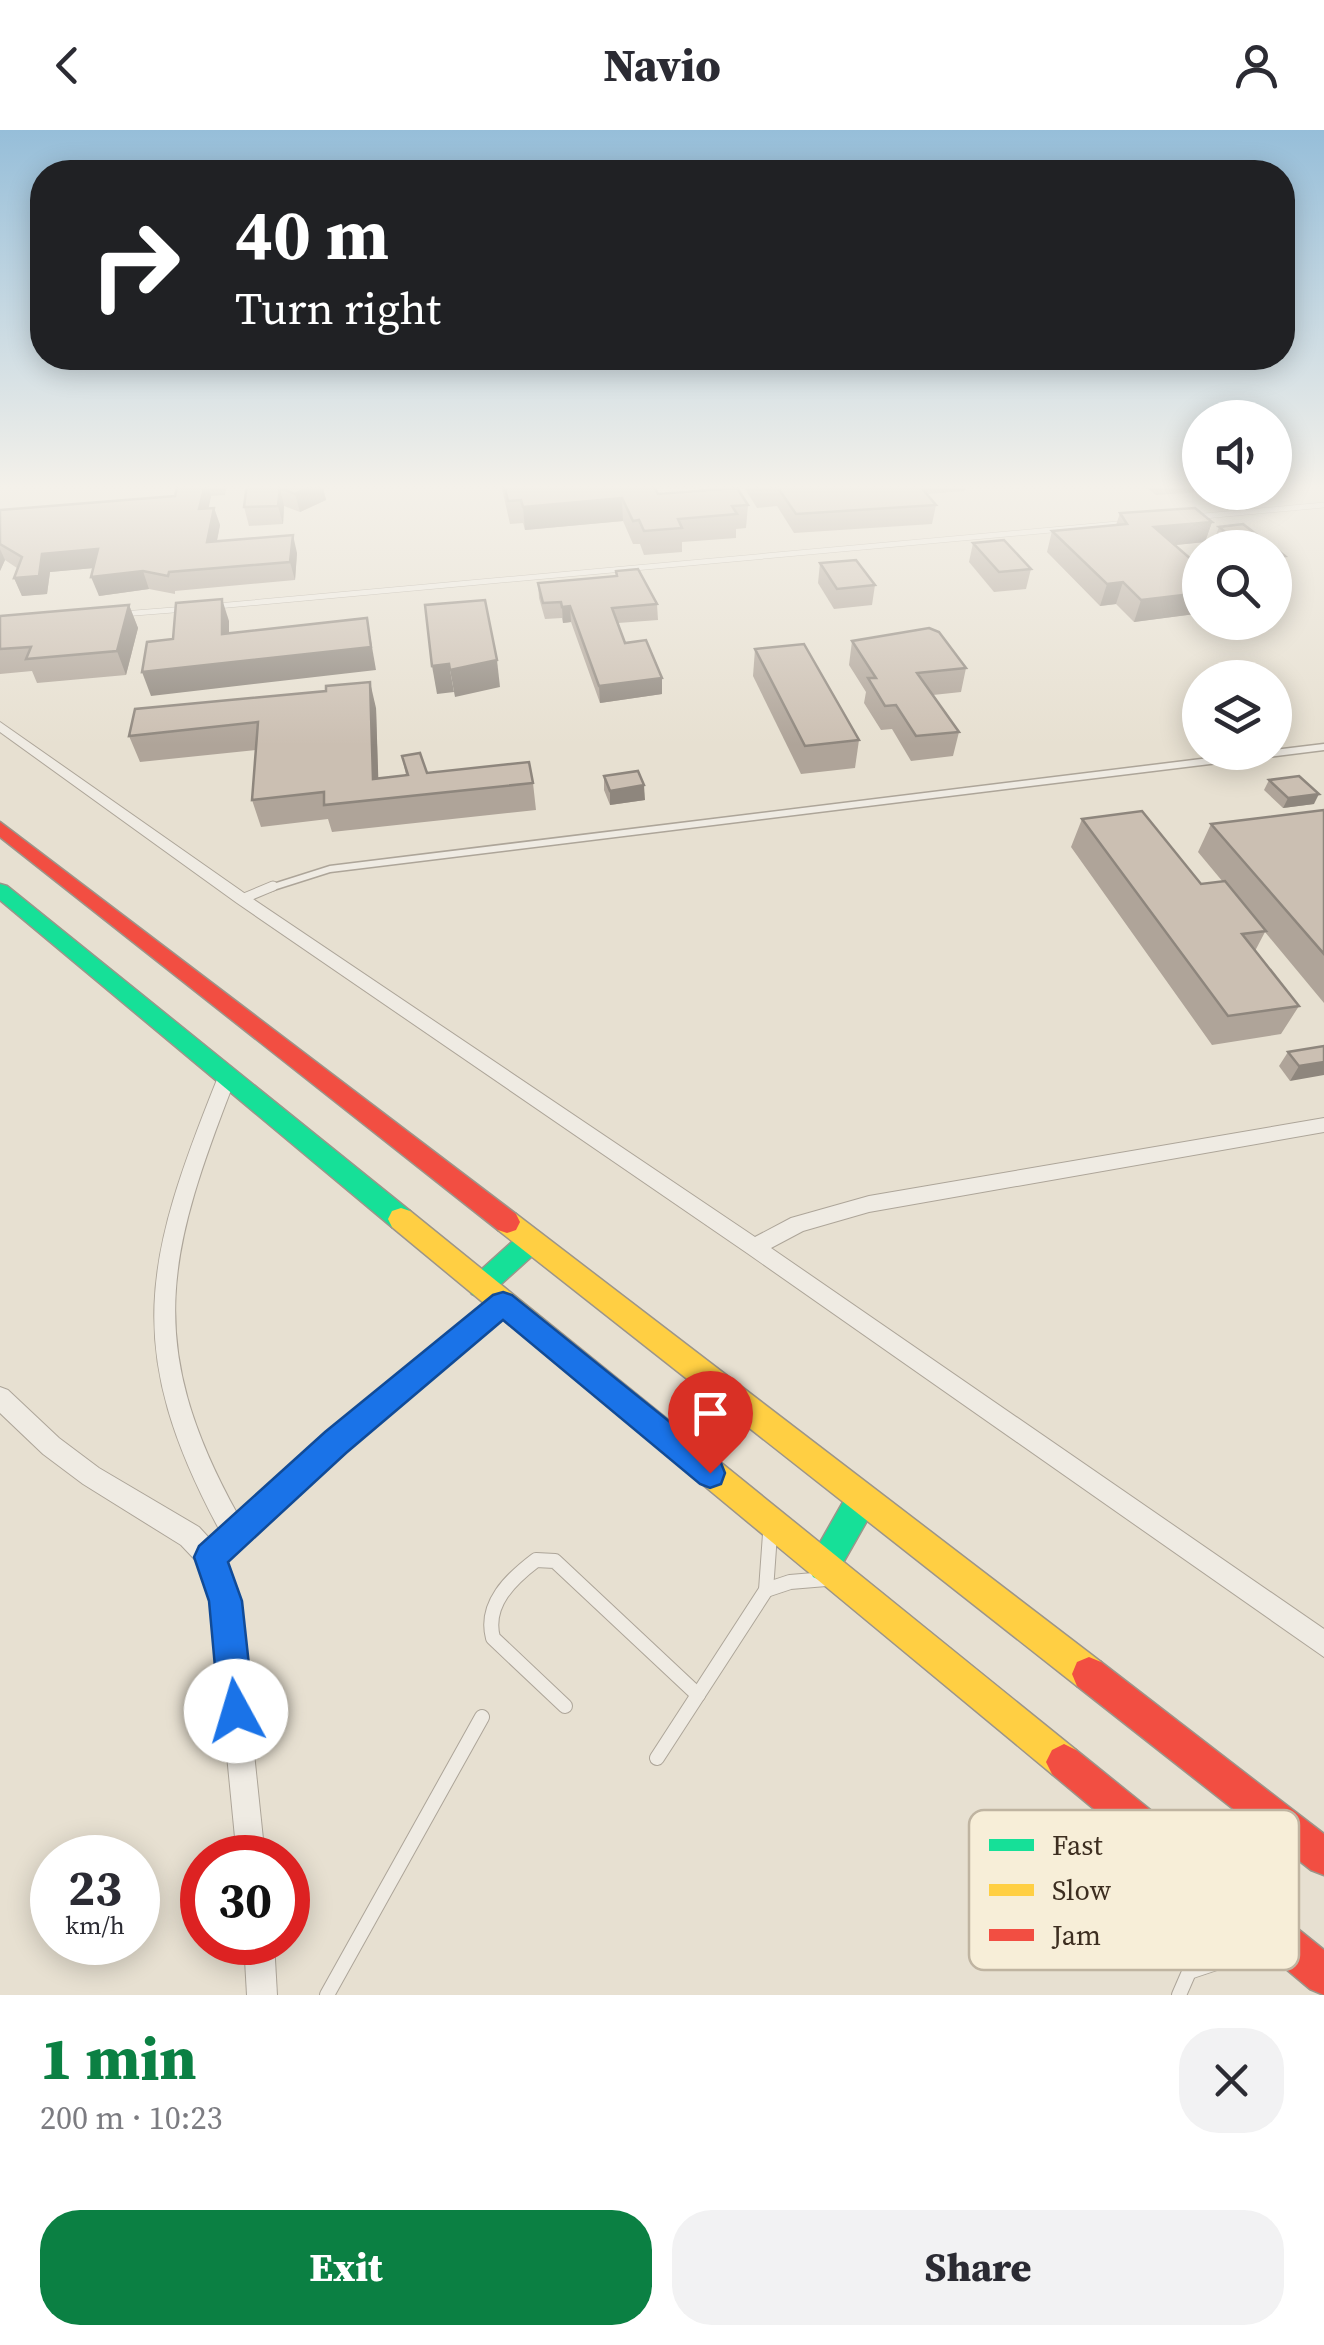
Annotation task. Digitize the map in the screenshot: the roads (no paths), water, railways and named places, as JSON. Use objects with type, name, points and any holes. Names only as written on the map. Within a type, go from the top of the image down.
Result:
[{"type":"street","points":[[0,726],[242,899],[754,1246],[1324,1644]]},
{"type":"street","points":[[0,828],[1263,1810]]},
{"type":"street","points":[[0,890],[1121,1810]]},
{"type":"street","points":[[227,1076],[171,1247],[162,1328],[185,1424],[209,1486],[235,1534]]},
{"type":"street","points":[[754,1246],[798,1224],[857,1206],[1324,1125]]},
{"type":"street","points":[[481,1286],[531,1241]]},
{"type":"street","points":[[210,1557],[394,1392],[503,1304]]},
{"type":"street","points":[[0,1398],[51,1446],[106,1486],[190,1536],[210,1557],[225,1601],[249,1835]]},
{"type":"street","points":[[833,1573],[862,1499]]},
{"type":"street","points":[[1299,1838],[1324,1857]]},
{"type":"street","points":[[1299,1954],[1324,1975]]},
{"type":"street","points":[[261,1965],[262,1995]]},
{"type":"lane","points":[[118,615],[599,571]]},
{"type":"lane","points":[[242,899],[294,877],[330,869],[1324,747]]},
{"type":"lane","points":[[657,1758],[766,1590],[770,1522]]},
{"type":"lane","points":[[565,1706],[492,1638],[489,1629],[491,1609],[497,1601],[527,1566],[546,1558],[555,1561],[698,1695]]},
{"type":"lane","points":[[766,1590],[833,1573]]},
{"type":"lane","points":[[326,1995],[482,1716]]},
{"type":"lane","points":[[1180,1995],[1195,1970]]}]
